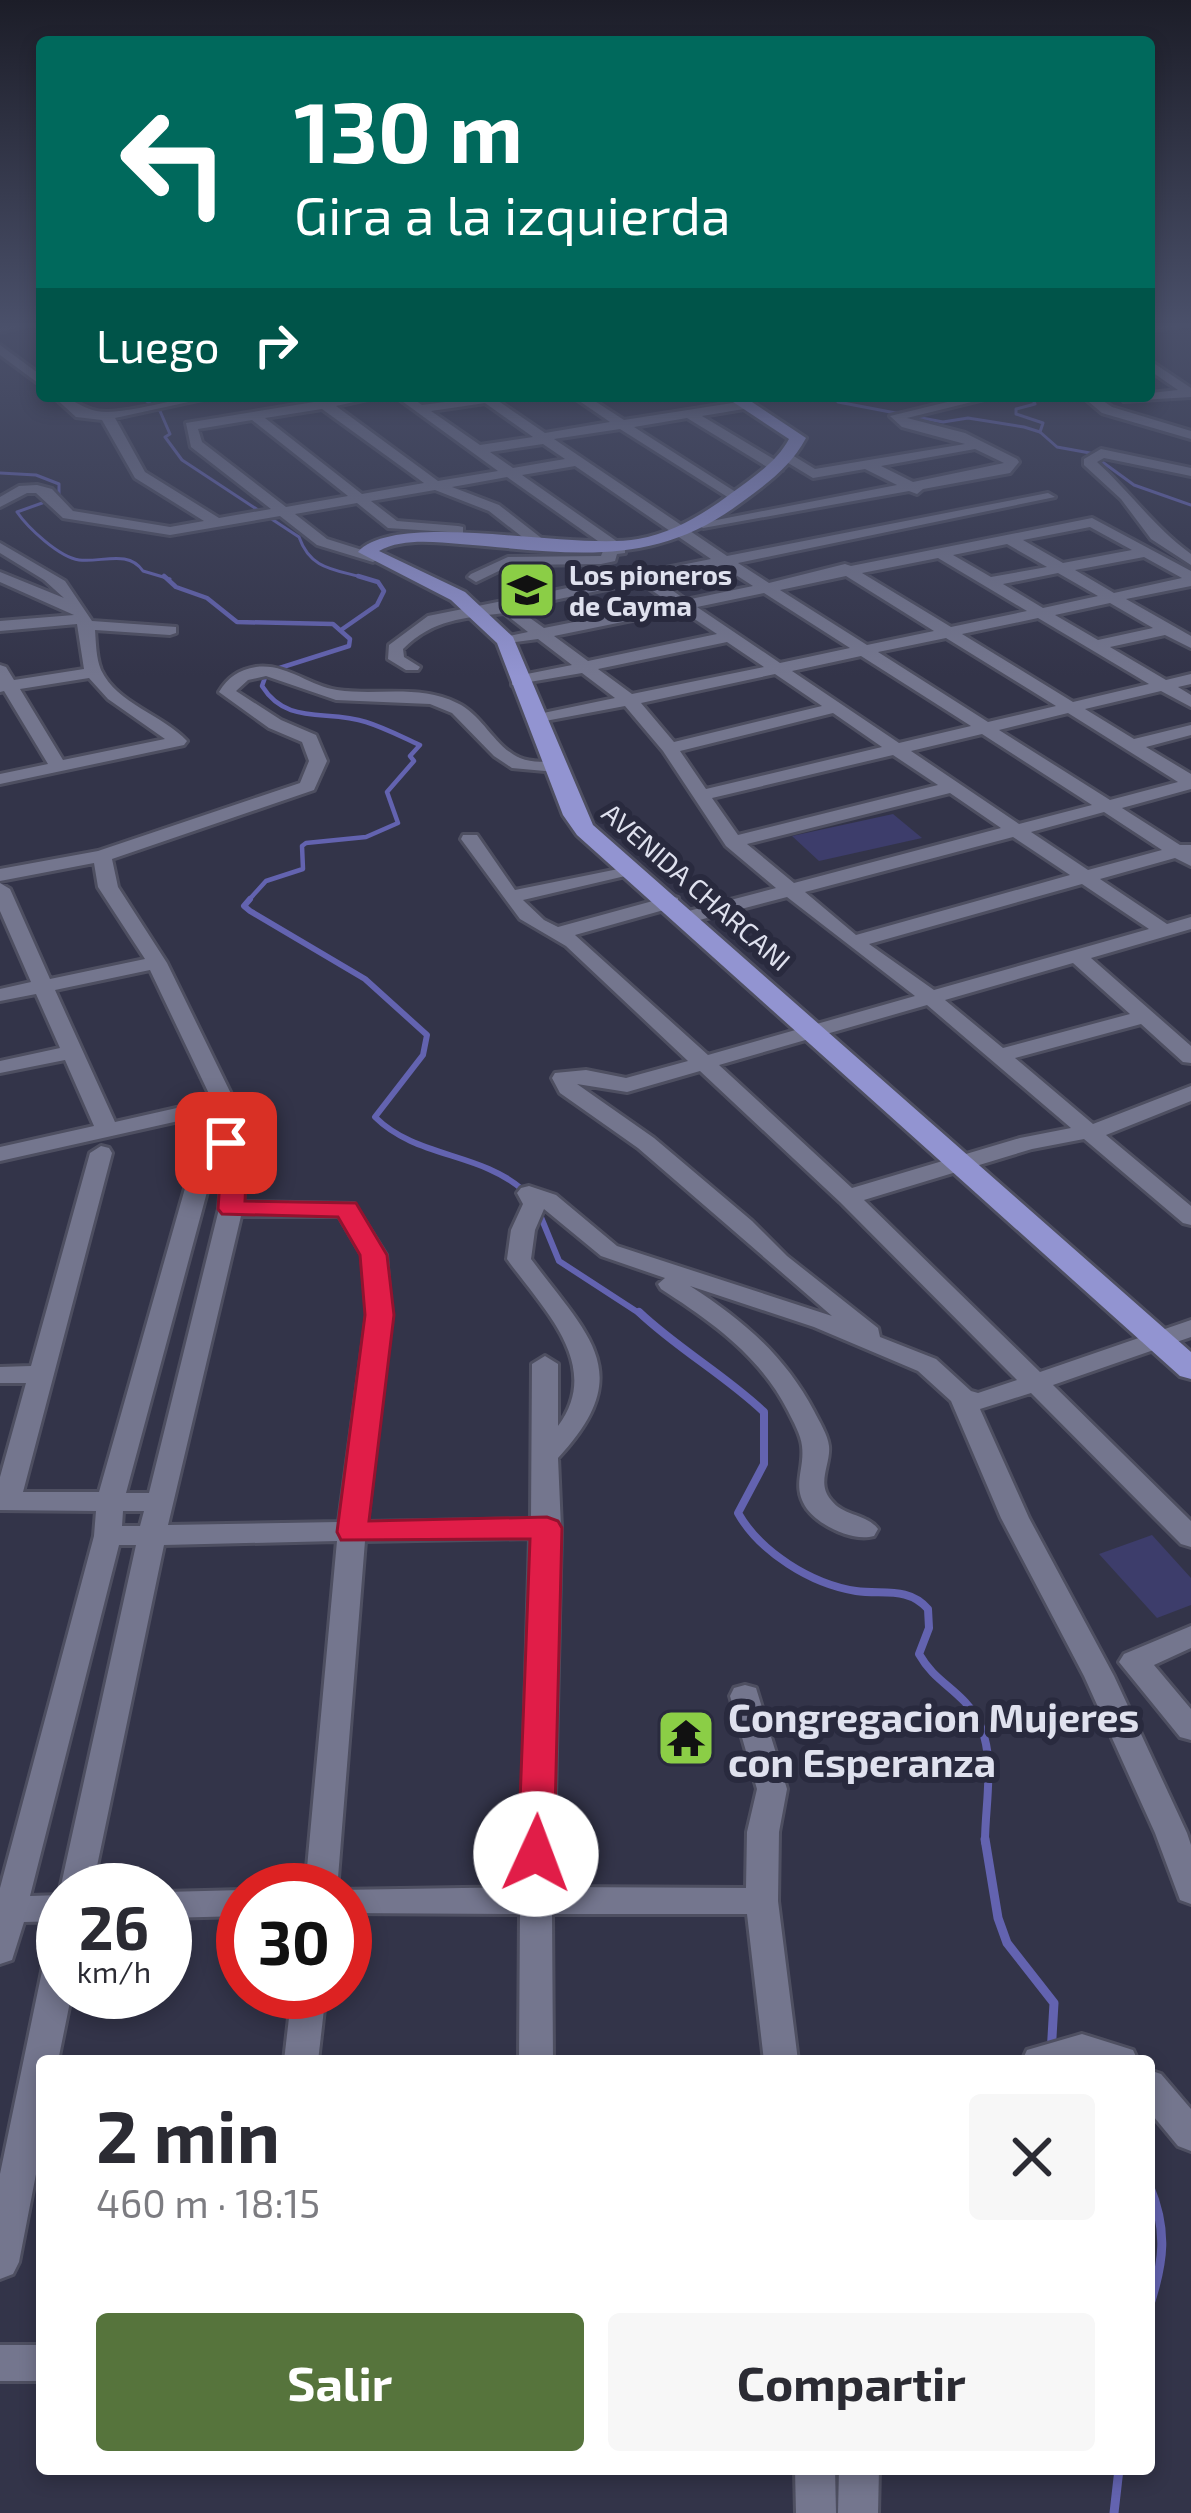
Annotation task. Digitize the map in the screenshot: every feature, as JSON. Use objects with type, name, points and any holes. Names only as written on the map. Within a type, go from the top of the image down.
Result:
[{"type":"main road","points":[[374,558],[367,548],[386,539],[463,536],[559,552],[614,550],[681,532],[703,524],[737,499],[782,462],[796,441]]},
{"type":"main road","name":"AVENIDA CHARCANI","points":[[374,558],[440,586],[479,612],[506,641],[518,681],[585,830],[680,909],[1191,1369]]},
{"type":"street","points":[[121,441],[140,475],[217,523]]},
{"type":"street","points":[[195,441],[322,542],[374,558]]},
{"type":"street","points":[[288,441],[393,525],[463,536]]},
{"type":"street","points":[[375,441],[435,485],[494,508],[559,552]]},
{"type":"street","points":[[467,441],[614,550]]},
{"type":"street","points":[[478,449],[525,441]]},
{"type":"street","points":[[550,441],[681,532],[1108,808],[1186,853]]},
{"type":"street","points":[[648,441],[737,499]]},
{"type":"street","points":[[742,441],[813,474],[965,446],[995,450]]},
{"type":"street","points":[[703,524],[915,488],[1011,466],[1007,456],[964,441]]},
{"type":"street","points":[[1191,472],[1101,453],[1090,459],[1156,536],[1191,561]]},
{"type":"street","points":[[0,503],[24,489],[37,490],[80,518],[170,531],[578,461]]},
{"type":"street","points":[[866,464],[1010,539],[1191,643]]},
{"type":"street","points":[[412,667],[396,659],[395,648],[415,625],[723,558],[1048,496]]},
{"type":"street","points":[[437,509],[430,514],[463,536]]},
{"type":"street","points":[[761,517],[1191,783]]},
{"type":"street","points":[[506,641],[1091,522],[1191,579]]},
{"type":"street","points":[[0,547],[58,580],[82,617],[93,673],[178,742],[0,778]]},
{"type":"street","points":[[476,577],[508,561],[559,552]]},
{"type":"street","points":[[990,582],[1145,552]]},
{"type":"street","points":[[940,553],[1191,702]]},
{"type":"street","points":[[641,575],[1086,877],[1181,929]]},
{"type":"street","points":[[0,577],[82,617]]},
{"type":"street","points":[[535,720],[1191,579]]},
{"type":"street","points":[[507,608],[631,702],[670,748],[733,842],[853,942],[928,996],[1191,1218]]},
{"type":"street","points":[[0,626],[82,617],[170,630]]},
{"type":"street","points":[[1096,645],[1191,626]]},
{"type":"street","points":[[518,681],[732,636]]},
{"type":"street","points":[[0,875],[102,856],[308,786],[318,761],[310,739],[275,724],[226,692],[231,684],[254,672],[275,674],[339,696],[396,694],[444,702],[465,715],[517,764],[556,767]]},
{"type":"street","points":[[59,768],[3,681],[93,673]]},
{"type":"street","points":[[703,795],[1191,679]]},
{"type":"street","points":[[670,748],[838,707]]},
{"type":"street","points":[[1130,745],[1191,730]]},
{"type":"street","points":[[559,933],[791,891],[1191,783]]},
{"type":"street","points":[[733,842],[953,787]]},
{"type":"street","points":[[470,839],[510,897],[542,928],[559,933],[848,1196],[1191,1537]]},
{"type":"street","points":[[853,942],[1186,853]]},
{"type":"street","points":[[0,1154],[104,1141],[225,1104],[157,964],[107,887],[102,856]]},
{"type":"street","points":[[510,897],[632,869]]},
{"type":"street","points":[[0,889],[11,938],[43,986],[73,1052],[104,1141],[3,1501],[160,1502]]},
{"type":"street","points":[[885,1348],[778,1261],[646,1143],[568,1088],[562,1078],[573,1075],[627,1085],[813,1028],[1181,929]]},
{"type":"street","points":[[1076,955],[1191,1058]]},
{"type":"street","points":[[0,994],[157,964]]},
{"type":"street","points":[[998,1056],[1145,1016]]},
{"type":"street","points":[[0,1066],[73,1052]]},
{"type":"street","points":[[848,1196],[1028,1143],[1085,1132],[1188,1097]]},
{"type":"street","points":[[0,1950],[4,1910],[108,1536],[110,1501],[208,1146],[190,1112]]},
{"type":"street","points":[[82,1863],[152,1535],[231,1209],[236,1147],[208,1146]]},
{"type":"street","points":[[546,1455],[577,1427],[588,1397],[589,1363],[582,1344],[519,1259],[523,1229],[535,1204],[529,1193],[548,1200],[609,1251],[823,1322],[927,1365],[962,1397],[1015,1518],[1100,1676],[1171,1833],[1191,1891]]},
{"type":"street","points":[[231,1209],[346,1209],[374,1255],[380,1315],[352,1532],[323,1863]]},
{"type":"street","points":[[632,1260],[702,1304],[782,1372],[816,1447],[808,1475],[812,1497],[832,1520],[864,1529]]},
{"type":"street","points":[[962,1397],[978,1401],[1191,1328]]},
{"type":"street","points":[[536,2055],[534,1901],[547,1528],[545,1364]]},
{"type":"street","points":[[0,1375],[39,1374]]},
{"type":"street","points":[[108,1536],[547,1528]]},
{"type":"street","points":[[1191,1636],[1134,1662],[1191,1729]]},
{"type":"street","points":[[745,1696],[772,1789],[763,1832],[763,1901],[780,2055]]},
{"type":"street","points":[[372,1900],[763,1901]]},
{"type":"street","points":[[4,1910],[36,1909]]},
{"type":"street","points":[[42,2055],[49,2019]]},
{"type":"street","points":[[302,2055],[306,2019]]},
{"type":"street","points":[[1060,2055],[1082,2049],[1101,2055]]},
{"type":"street","points":[[0,2262],[36,2085]]},
{"type":"street","points":[[1155,2092],[1191,2135]]},
{"type":"street","points":[[0,2363],[36,2363]]},
{"type":"street","points":[[815,2475],[816,2513]]},
{"type":"street","points":[[858,2513],[859,2475]]},
{"type":"shaded area","points":[[893,814],[922,838],[819,861],[792,836]]},
{"type":"shaded area","points":[[1152,1535],[1191,1578],[1191,1605],[1157,1618],[1099,1554]]},
{"type":"waterway","points":[[168,441],[182,460],[299,537],[318,563],[368,579]]},
{"type":"waterway","points":[[1051,441],[1057,447],[1090,453],[1134,485],[1191,505]]},
{"type":"waterway","points":[[0,473],[36,475],[59,484],[59,497],[17,512],[62,553],[79,560],[130,560],[143,571],[166,578]]},
{"type":"waterway","points":[[358,576],[368,579]]},
{"type":"waterway","points":[[166,578],[170,579]]},
{"type":"waterway","points":[[166,578],[176,587],[207,598],[237,622],[333,624],[350,639],[349,646],[267,672],[262,686],[283,707],[296,712],[351,718],[420,745],[410,756],[414,761],[387,792],[398,823],[366,837],[306,843],[302,846],[303,869],[266,881],[247,902]]},
{"type":"waterway","points":[[341,630],[377,605],[384,591],[368,579]]},
{"type":"waterway","points":[[250,899],[244,906],[250,911],[365,979],[427,1035],[423,1055],[375,1117],[409,1140],[488,1168],[523,1190]]},
{"type":"waterway","points":[[538,1210],[559,1261],[642,1315]]},
{"type":"waterway","points":[[639,1312],[764,1412],[764,1464],[738,1513],[759,1541],[788,1564],[822,1581],[856,1591],[903,1594],[928,1609],[929,1628],[919,1654],[965,1702],[983,1734],[989,1769],[985,1840]]},
{"type":"waterway","points":[[985,1840],[998,1918],[1007,1943],[1054,2003],[1052,2055]]},
{"type":"waterway","points":[[1155,2204],[1162,2246],[1155,2286]]},
{"type":"waterway","points":[[1114,2513],[1118,2475]]},
{"type":"place","name":"Los pioneros de Cayma","points":[[527,590]]},
{"type":"place","name":"Congregacion Mujeres con Esperanza","points":[[686,1738]]},
{"type":"route","points":[[226,1143],[236,1147],[231,1209],[346,1209],[374,1255],[380,1315],[352,1532],[547,1528],[536,1854]]}]
